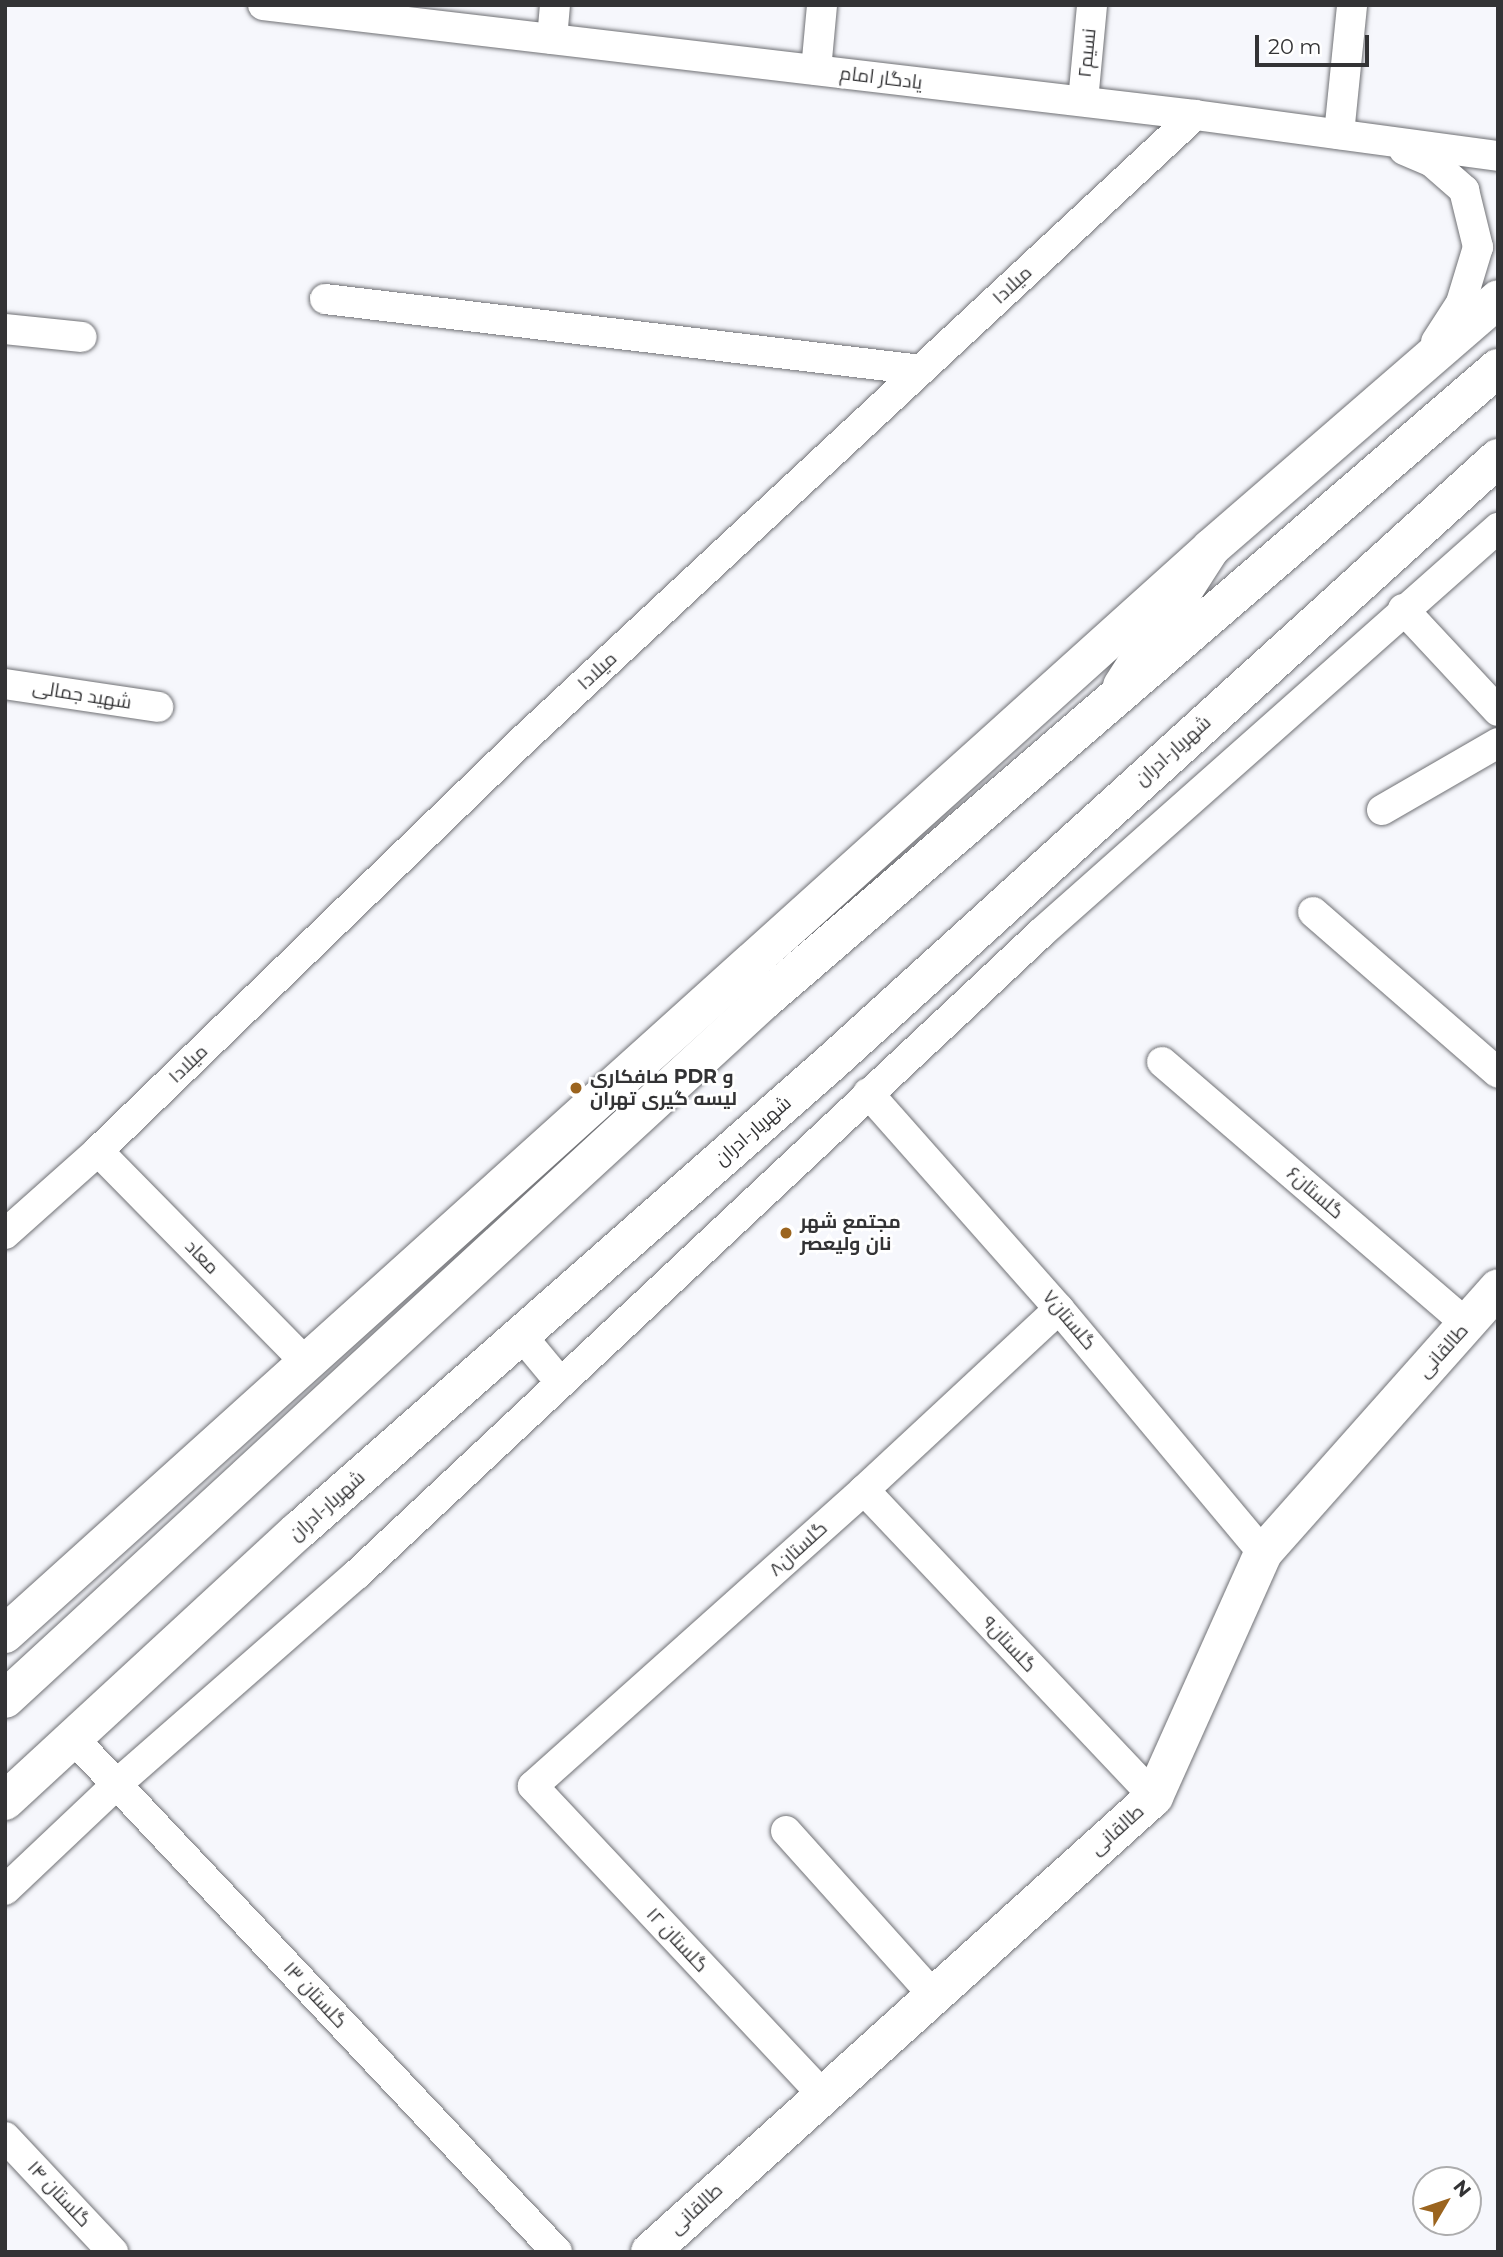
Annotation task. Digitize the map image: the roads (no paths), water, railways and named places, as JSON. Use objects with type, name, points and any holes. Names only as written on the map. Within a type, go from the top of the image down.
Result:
[{"type":"main road","points":[[5,1634],[1210,548],[1498,299]]},
{"type":"main road","points":[[5,1699],[761,1003],[1498,368]]},
{"type":"main road","name":"شهریار-ادران","points":[[5,1801],[521,1335],[825,1068],[1498,458]]},
{"type":"main road","points":[[1113,699],[1210,548]]},
{"type":"main road","name":"طالقانی","points":[[650,2252],[821,2094],[1154,1797],[1263,1553],[1498,1288]]},
{"type":"street","name":"یادگار امام","points":[[263,5],[1083,101],[1498,154]]},
{"type":"street","points":[[552,39],[555,5]]},
{"type":"street","points":[[816,70],[822,5]]},
{"type":"street","name":"نسیم۲","points":[[1083,101],[1092,5]]},
{"type":"street","points":[[1339,134],[1352,5]]},
{"type":"street","name":"میلاد۱","points":[[5,1234],[98,1151],[523,740],[1195,115]]},
{"type":"street","points":[[1375,139],[1432,162],[1464,190],[1478,247],[1461,303],[1420,366]]},
{"type":"street","points":[[326,299],[921,370]]},
{"type":"street","points":[[5,329],[82,337]]},
{"type":"street","points":[[5,1890],[117,1784],[356,1575],[869,1093],[1403,609],[1498,527]]},
{"type":"street","points":[[1403,609],[1498,711]]},
{"type":"street","name":"شهید جمالی","points":[[5,684],[158,707]]},
{"type":"street","points":[[1382,810],[1498,743]]},
{"type":"street","points":[[1313,912],[1498,1073]]},
{"type":"street","name":"گلستان۶","points":[[1162,1062],[1467,1324]]},
{"type":"street","name":"گلستان۷","points":[[869,1093],[1059,1308],[1263,1553]]},
{"type":"street","name":"معاد","points":[[98,1151],[306,1363]]},
{"type":"street","name":"گلستان۸","points":[[533,1786],[864,1490],[1059,1308]]},
{"type":"street","points":[[521,1335],[560,1382]]},
{"type":"street","name":"گلستان۹","points":[[864,1490],[1154,1797]]},
{"type":"street","name":"گلستان ۱۳","points":[[73,1738],[557,2252]]},
{"type":"street","name":"گلستان ۱۲","points":[[533,1786],[821,2094]]},
{"type":"street","points":[[786,1831],[932,1994]]},
{"type":"street","name":"گلستان ۱۴","points":[[5,2137],[113,2252]]},
{"type":"place","name":"صافکاری PDR و لیسه گیری تهران","points":[[576,1088]]},
{"type":"place","name":"مجتمع شهر نان ولیعصر","points":[[786,1233]]}]
